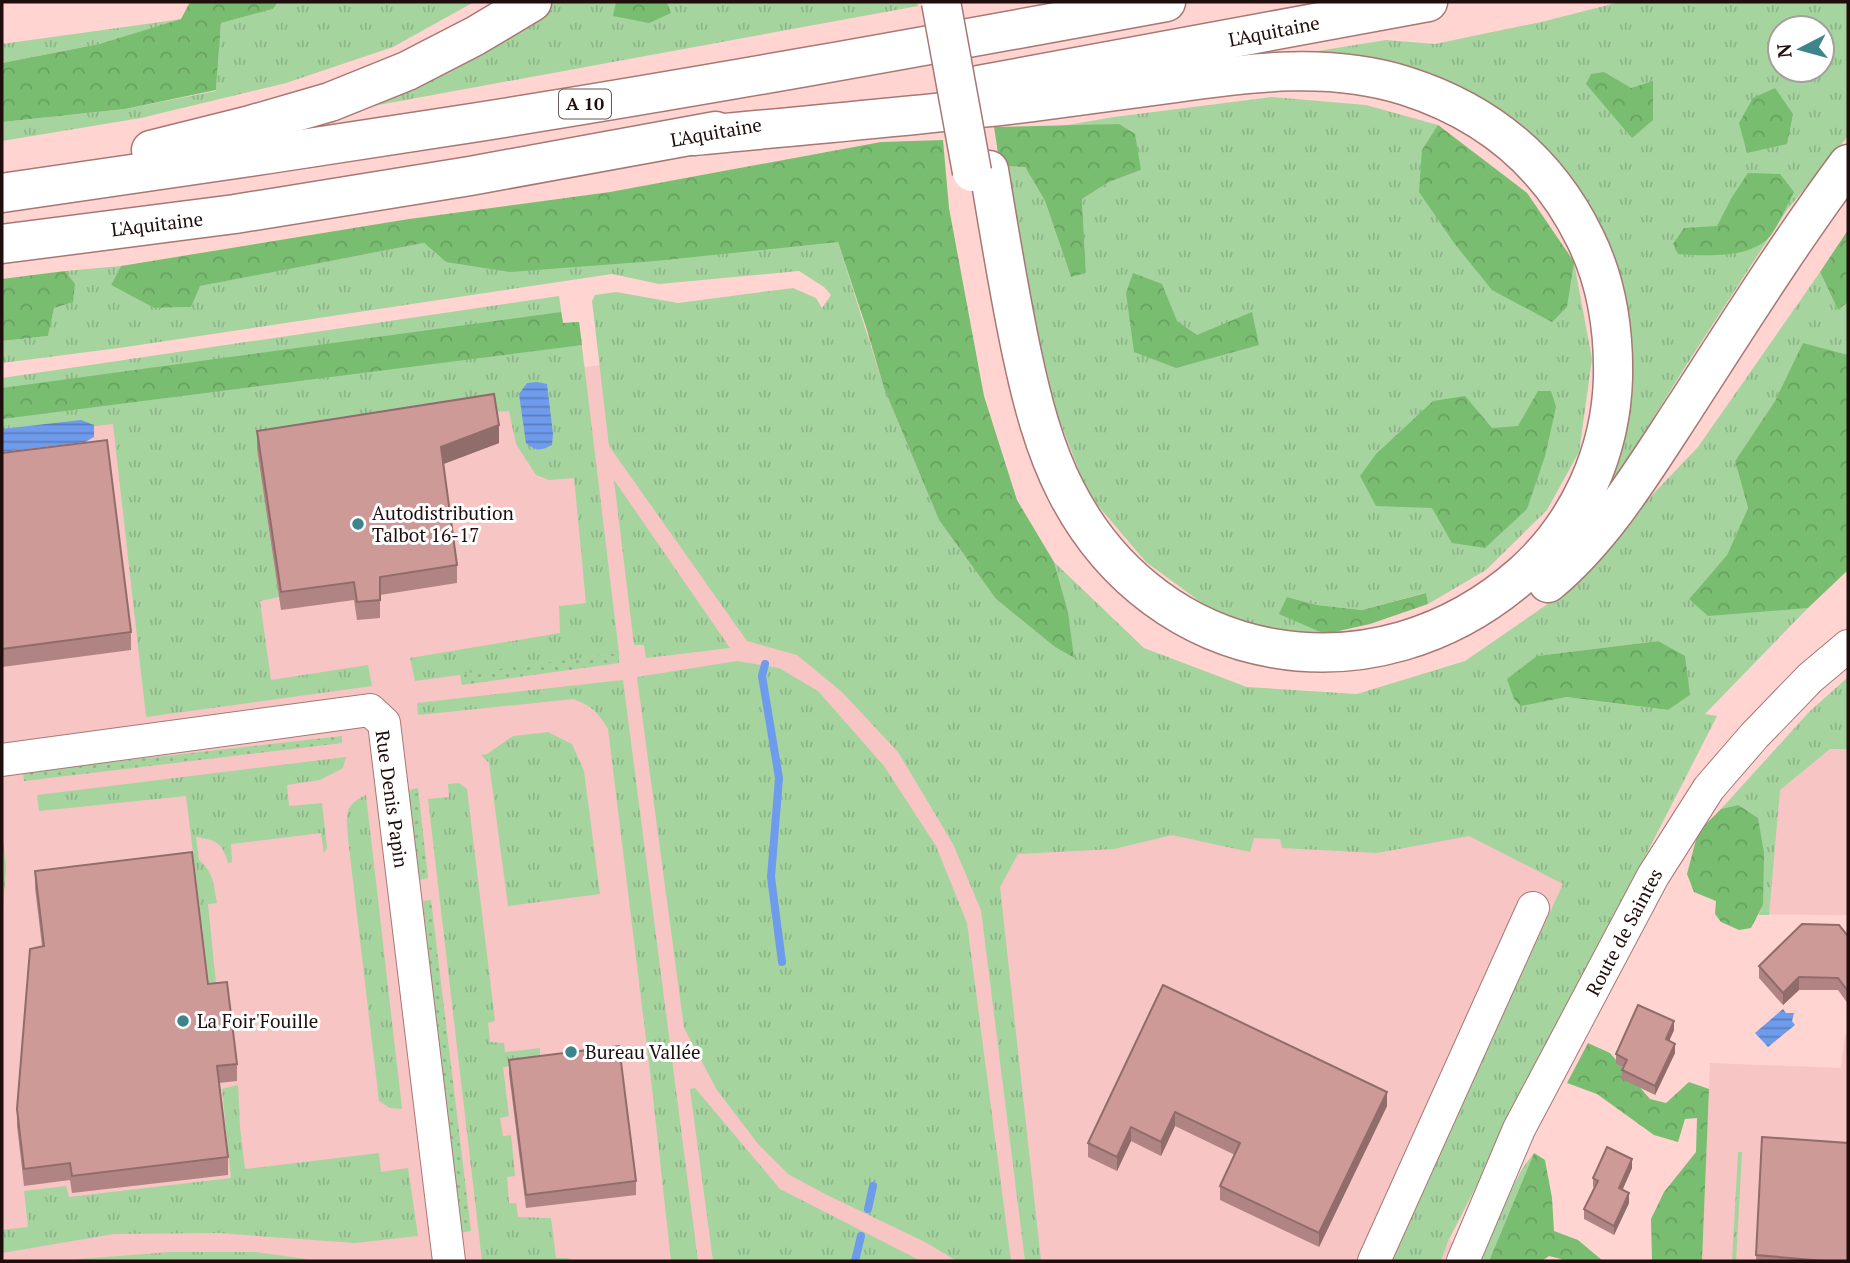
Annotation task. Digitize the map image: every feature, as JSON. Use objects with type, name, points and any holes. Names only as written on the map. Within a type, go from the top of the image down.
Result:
[{"type":"highway","points":[[2,187],[247,126],[330,102],[407,71],[475,36],[532,2]]},
{"type":"highway","points":[[693,136],[1029,103],[1229,75],[1325,71],[1374,78],[1408,87],[1471,114],[1507,137],[1538,167],[1562,196],[1593,253],[1611,320],[1612,397],[1606,434],[1594,473],[1581,502],[1560,535],[1505,589],[1469,613],[1429,633],[1357,652],[1289,651],[1238,640],[1185,616],[1138,583],[1094,536],[1052,462],[1034,408],[1015,321],[980,171],[941,2]]},
{"type":"highway","points":[[958,2],[997,324],[1014,408],[1034,471],[1046,498],[1077,549],[1115,592],[1160,626],[1206,650],[1287,673],[1346,674],[1405,665],[1437,653],[1512,614],[1561,573],[1642,473],[1797,234],[1848,164]]},
{"type":"highway","name":"A 10","points":[[2,193],[462,125],[1166,2]]},
{"type":"highway","name":"L'Aquitaine","points":[[2,244],[235,214],[470,176],[1428,2]]},
{"type":"street","name":"Route de Saintes","points":[[1463,1261],[1519,1129],[1653,876],[1709,788],[1810,678],[1848,646]]},
{"type":"street","name":"Rue Denis Papin","points":[[2,760],[370,710],[384,723],[449,1261]]},
{"type":"street","points":[[1374,1261],[1533,908]]},
{"type":"shaded area","points":[[868,333],[1154,706],[1717,716],[1449,1240],[1479,1261],[2,1261],[2,437]]},
{"type":"shaded area","points":[[1848,697],[1848,915],[1715,914],[1721,809]]},
{"type":"shaded area","points":[[1845,1035],[1848,1035],[1848,1261],[1702,1261],[1710,1063],[1841,1068]]},
{"type":"green space","points":[[190,2],[278,2],[273,9],[221,23],[216,90],[125,109],[2,122],[2,63],[99,44],[181,19]]},
{"type":"green space","points":[[278,2],[474,2],[393,47],[286,83],[141,118],[2,141],[2,122],[125,109],[216,91],[221,23],[273,9]]},
{"type":"green space","points":[[549,2],[917,2],[918,6],[313,117]]},
{"type":"green space","points":[[616,2],[667,2],[671,13],[649,23],[613,16]]},
{"type":"green space","points":[[1620,2],[1848,2],[1848,136],[1787,210],[1614,481],[1608,470],[1625,411],[1556,164],[1323,56],[1318,51],[1386,40],[1435,44]]},
{"type":"green space","points":[[182,19],[99,44],[2,63],[2,44]]},
{"type":"green space","points":[[1604,72],[1631,88],[1653,81],[1653,120],[1632,138],[1586,84],[1591,74]]},
{"type":"green space","points":[[1775,88],[1793,114],[1787,144],[1747,153],[1739,123],[1753,98]]},
{"type":"green space","points":[[1272,97],[1366,105],[1438,125],[1527,193],[1574,262],[1592,359],[1579,452],[1547,510],[1486,570],[1428,604],[1425,593],[1362,610],[1317,605],[1287,597],[1325,634],[1275,632],[1213,611],[1146,562],[1088,494],[1047,388],[1000,166],[1025,167],[1045,201],[1071,277],[1086,273],[1082,199],[1109,182],[1141,170],[1119,124],[1056,127]]},
{"type":"green space","points":[[1119,124],[1135,134],[1141,170],[1109,182],[1082,199],[1086,273],[1071,277],[1045,201],[1025,167],[1000,166],[994,127]]},
{"type":"green space","points":[[1438,125],[1527,193],[1574,262],[1567,307],[1552,322],[1492,290],[1454,243],[1419,192],[1422,150]]},
{"type":"green space","points":[[943,140],[949,208],[984,396],[1017,500],[1054,562],[1068,612],[1074,658],[1055,647],[996,599],[939,520],[884,388],[838,242],[655,261],[510,272],[446,262],[424,243],[200,286],[191,307],[154,308],[111,285],[121,266],[409,219],[610,192],[881,142]]},
{"type":"green space","points":[[1748,173],[1780,174],[1794,192],[1771,235],[1763,243],[1741,252],[1715,255],[1678,254],[1673,244],[1684,228],[1717,226]]},
{"type":"green space","points":[[1848,230],[1848,302],[1838,310],[1820,272]]},
{"type":"green space","points":[[838,242],[884,388],[939,520],[996,599],[1055,647],[1073,658],[1068,612],[1054,562],[1144,648],[1247,687],[1357,694],[1465,661],[1549,603],[1698,447],[1820,272],[1838,310],[1848,302],[1848,355],[1803,344],[1775,401],[1735,461],[1748,508],[1727,555],[1689,599],[1774,610],[1808,608],[1705,714],[1717,716],[1448,1241],[1441,1261],[1390,1261],[1563,884],[1469,836],[1377,853],[1282,848],[1280,839],[1254,838],[1250,852],[1172,835],[1114,849],[1018,854],[1000,887],[1041,1261],[1025,1261],[981,910],[953,844],[898,752],[842,692],[797,655],[747,641],[609,446],[592,301],[595,295],[616,292],[678,303],[793,288],[816,298],[822,308],[831,295],[824,287],[799,271],[659,284],[612,274],[2,363],[2,341],[48,336],[54,307],[74,284],[65,271],[121,266],[111,285],[154,308],[190,307],[199,286],[424,243],[446,262]],"holes":[[[1658,641],[1690,695],[1668,710],[1566,697],[1508,679],[1538,656]]]},
{"type":"green space","points":[[65,271],[75,284],[73,302],[54,308],[48,336],[2,341],[2,279]]},
{"type":"green space","points":[[1133,273],[1162,284],[1177,321],[1197,335],[1252,312],[1259,345],[1176,368],[1134,352],[1126,293]]},
{"type":"green space","points":[[559,296],[563,323],[579,322],[619,653],[415,681],[410,658],[560,633],[559,606],[586,603],[574,478],[549,480],[536,475],[516,444],[509,411],[494,412],[257,449],[279,597],[260,601],[271,680],[368,665],[372,686],[146,717],[113,424],[2,437],[2,378]]},
{"type":"green space","points":[[561,312],[563,323],[579,322],[582,345],[2,419],[2,388]]},
{"type":"green space","points":[[1803,343],[1848,355],[1848,570],[1808,608],[1708,616],[1689,599],[1727,555],[1748,508],[1735,461],[1775,401]]},
{"type":"green space","points":[[1538,391],[1551,391],[1556,407],[1545,456],[1527,509],[1485,548],[1452,543],[1432,508],[1376,506],[1360,476],[1376,454],[1433,401],[1465,396],[1492,428],[1518,426]]},
{"type":"green space","points":[[614,480],[730,648],[646,658],[644,645],[634,645]]},
{"type":"green space","points":[[1426,593],[1428,604],[1370,624],[1325,634],[1279,614],[1287,597],[1317,605],[1362,610]]},
{"type":"green space","points":[[1658,641],[1685,656],[1690,695],[1668,710],[1566,697],[1521,706],[1514,699],[1507,679],[1537,656]]},
{"type":"green space","points":[[619,653],[619,663],[462,685],[460,674]]},
{"type":"green space","points":[[737,661],[779,668],[818,691],[884,766],[936,846],[967,923],[1011,1261],[957,1261],[925,1242],[788,1174],[758,1144],[717,1090],[684,1028],[637,677]]},
{"type":"green space","points":[[1848,677],[1848,749],[1830,749],[1780,790],[1769,915],[1759,915],[1763,905],[1738,805],[1721,809],[1809,712]]},
{"type":"green space","points":[[623,680],[698,1261],[671,1261],[608,729],[594,710],[573,699],[418,715],[417,703]]},
{"type":"green space","points":[[548,732],[572,744],[584,771],[600,894],[508,906],[489,763],[481,755],[487,754],[513,736]]},
{"type":"green space","points":[[342,736],[342,743],[24,781],[23,772]]},
{"type":"green space","points":[[346,757],[343,768],[320,780],[287,785],[289,806],[322,803],[327,848],[324,853],[321,833],[231,844],[232,862],[228,863],[218,844],[196,837],[199,860],[210,874],[217,903],[208,904],[217,994],[211,998],[186,796],[39,811],[37,795]]},
{"type":"green space","points":[[459,783],[467,789],[495,1021],[488,1023],[490,1042],[504,1043],[505,1052],[540,1048],[540,1062],[503,1067],[509,1116],[500,1118],[503,1136],[511,1135],[515,1176],[507,1177],[509,1203],[516,1203],[518,1217],[551,1218],[556,1258],[574,1261],[482,1261],[428,799],[449,797],[448,784]]},
{"type":"green space","points":[[418,788],[428,878],[419,880],[409,790]]},
{"type":"green space","points":[[366,795],[402,1109],[390,1108],[379,1101],[348,839],[349,808]]},
{"type":"green space","points":[[1738,805],[1758,818],[1764,853],[1763,905],[1751,928],[1739,930],[1721,922],[1715,914],[1716,901],[1694,892],[1687,874],[1698,832],[1721,809]]},
{"type":"green space","points":[[2,829],[6,868],[2,923]]},
{"type":"green space","points":[[431,900],[471,1231],[459,1233],[423,901]]},
{"type":"green space","points":[[1588,1043],[1610,1053],[1650,1099],[1666,1103],[1689,1082],[1709,1089],[1702,1261],[1652,1261],[1651,1219],[1664,1192],[1696,1152],[1697,1118],[1685,1119],[1678,1142],[1654,1135],[1597,1094],[1567,1083]]},
{"type":"green space","points":[[238,1085],[245,1169],[379,1153],[381,1172],[408,1168],[418,1236],[355,1243],[218,1233],[114,1234],[2,1253],[2,1230],[28,1227],[24,1191],[66,1186],[69,1197],[231,1178],[222,1089]]},
{"type":"green space","points":[[695,1088],[780,1189],[921,1261],[713,1261],[690,1089]]},
{"type":"green space","points":[[1738,1152],[1742,1152],[1736,1261],[1732,1261]]},
{"type":"green space","points":[[1534,1153],[1489,1261],[1475,1261],[1522,1169]]},
{"type":"green space","points":[[1534,1153],[1545,1160],[1552,1198],[1554,1231],[1578,1240],[1603,1261],[1562,1261],[1549,1256],[1542,1261],[1489,1261]]},
{"type":"green space","points":[[171,1252],[255,1252],[321,1261],[66,1261]]},
{"type":"water","points":[[527,383],[547,384],[553,434],[552,445],[538,449],[526,443],[519,394]]},
{"type":"water","points":[[81,420],[94,425],[94,437],[85,442],[2,452],[2,429]]},
{"type":"water","points":[[1783,1009],[1786,1013],[1794,1013],[1792,1021],[1795,1025],[1768,1047],[1755,1033]]},
{"type":"building","name":"Autodistribution Talbot 16-17","points":[[494,394],[499,425],[441,447],[457,565],[380,577],[380,600],[357,602],[354,582],[281,592],[257,431]]},
{"type":"building","points":[[107,440],[131,632],[2,649],[2,453]]},
{"type":"building","points":[[192,852],[208,984],[227,982],[237,1064],[217,1066],[228,1157],[72,1176],[70,1163],[24,1169],[17,1109],[30,949],[44,946],[35,871]]},
{"type":"building","points":[[1802,924],[1839,925],[1848,936],[1848,991],[1838,978],[1799,977],[1783,993],[1759,966]]},
{"type":"building","points":[[1163,985],[1387,1092],[1319,1233],[1220,1186],[1240,1143],[1175,1112],[1161,1142],[1131,1127],[1117,1157],[1088,1143]]},
{"type":"building","points":[[1638,1005],[1674,1021],[1666,1039],[1675,1044],[1655,1086],[1622,1070],[1627,1060],[1616,1054]]},
{"type":"building","points":[[619,1046],[636,1181],[526,1195],[509,1060]]},
{"type":"building","points":[[1762,1137],[1848,1143],[1848,1261],[1756,1255]]},
{"type":"building","points":[[1607,1147],[1632,1159],[1619,1188],[1629,1193],[1614,1226],[1584,1209],[1598,1181],[1593,1178]]},
{"type":"waterway","points":[[765,664],[762,676],[779,778],[771,877],[782,962]]},
{"type":"waterway","points":[[868,1209],[873,1186]]},
{"type":"waterway","points":[[855,1261],[861,1236]]},
{"type":"place","name":"Autodistribution Talbot 16-17","points":[[358,524]]},
{"type":"place","name":"La Foir'Fouille","points":[[183,1021]]},
{"type":"place","name":"Bureau Vallée","points":[[571,1052]]}]
